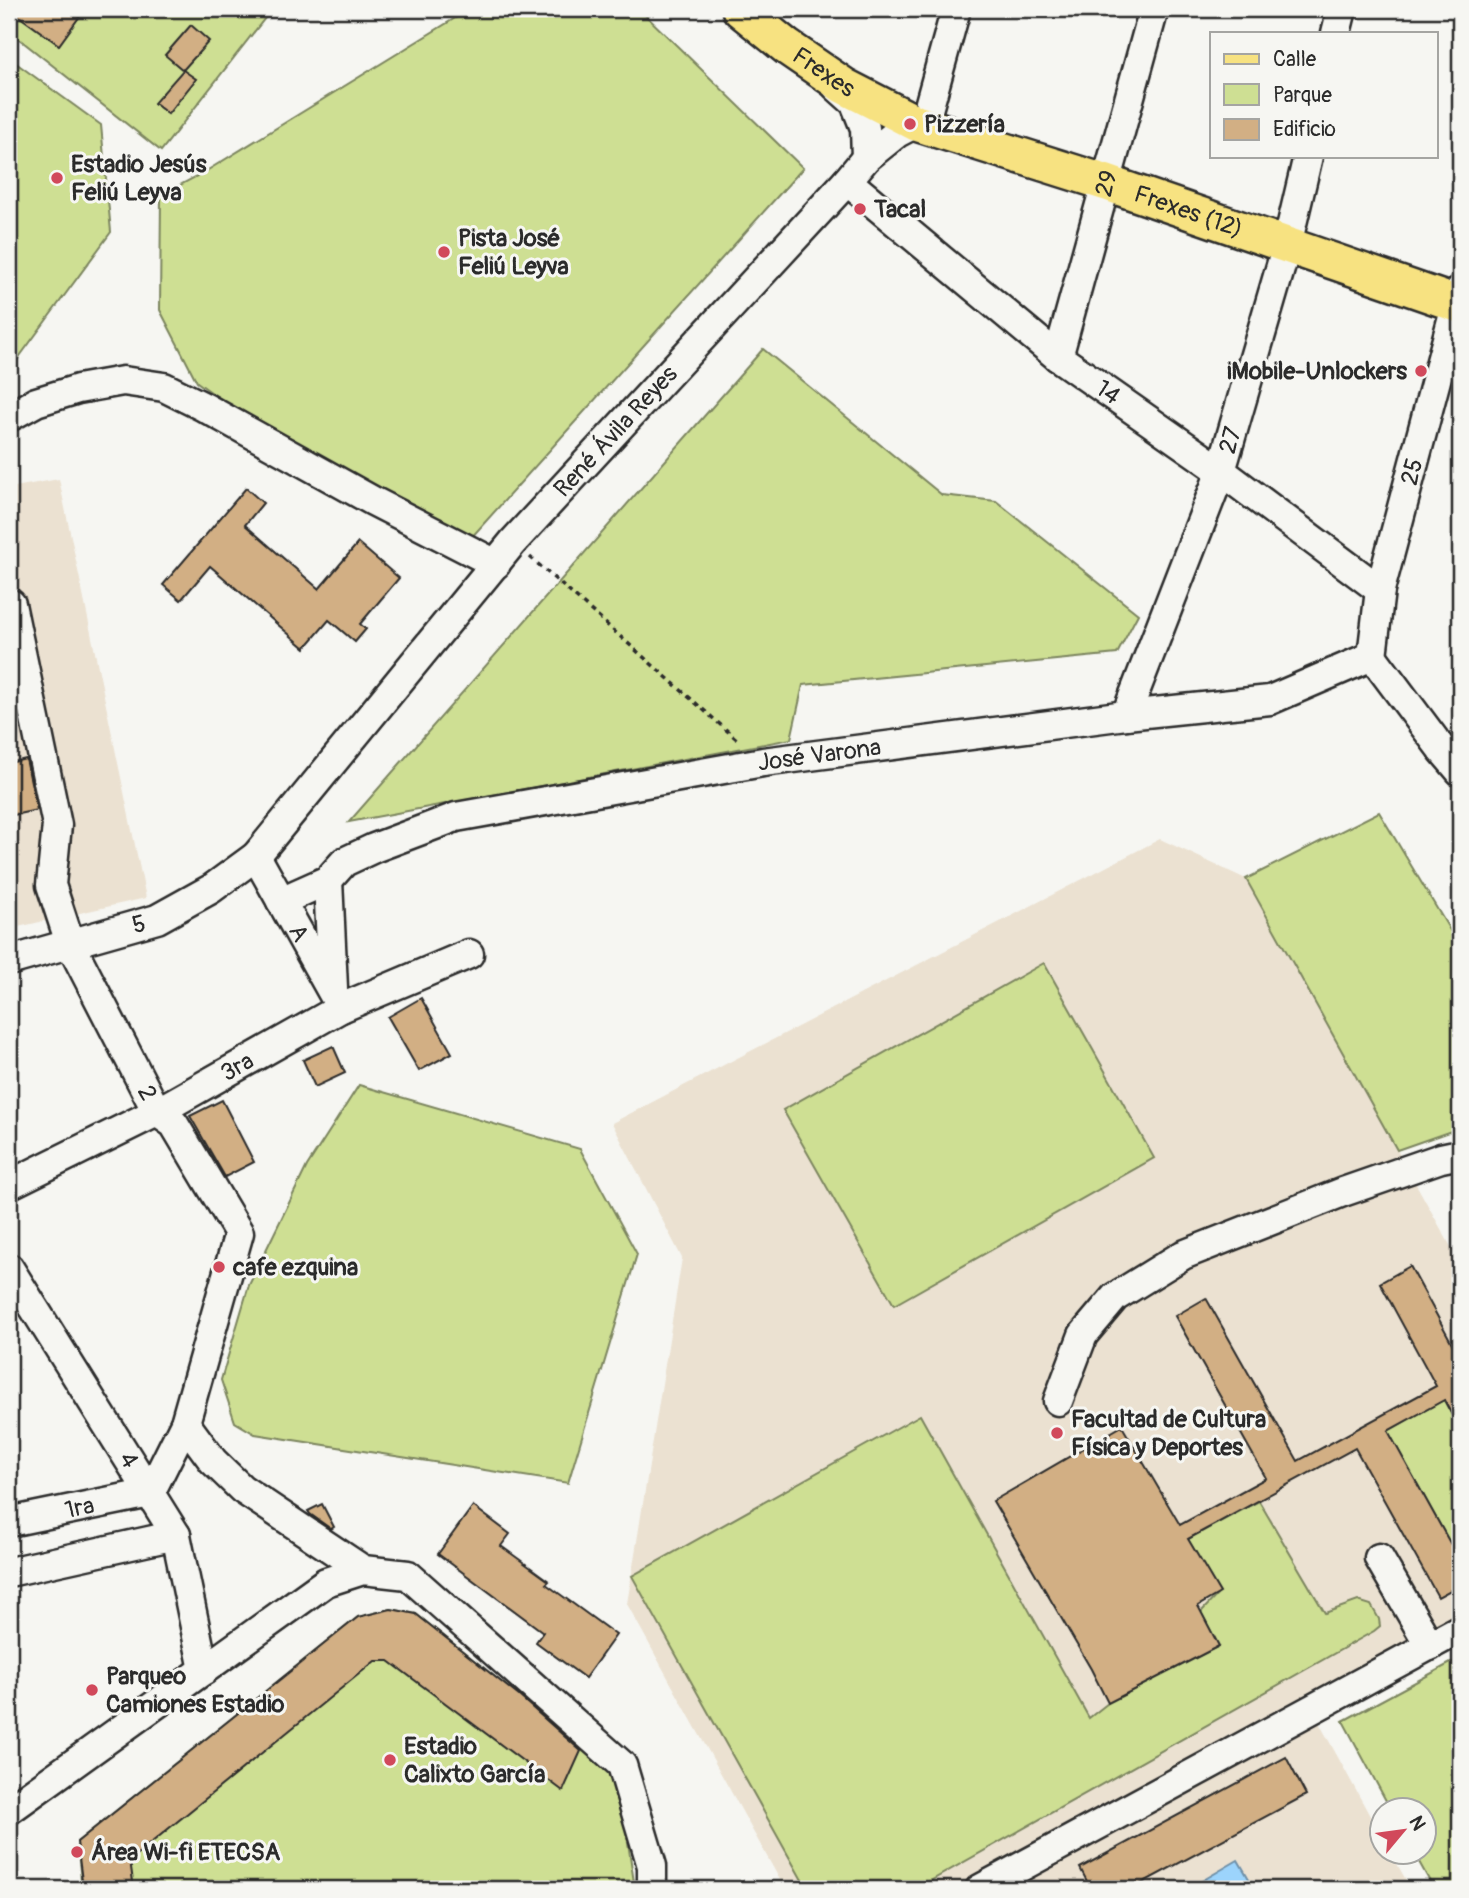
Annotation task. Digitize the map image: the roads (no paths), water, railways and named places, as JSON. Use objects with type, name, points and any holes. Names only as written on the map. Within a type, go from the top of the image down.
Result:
[{"type":"main road","name":"Frexes","points":[[740,9],[844,86],[916,123]]},
{"type":"main road","name":"Frexes (12)","points":[[916,123],[1107,183],[1459,300]]},
{"type":"street","name":"René Ávila Reyes","points":[[256,856],[513,542],[848,181],[866,158],[897,133],[916,123],[928,110],[956,9]]},
{"type":"street","name":"29","points":[[1058,357],[1154,9]]},
{"type":"street","points":[[1336,32],[1342,9]]},
{"type":"street","points":[[816,67],[855,103],[865,128],[866,158]]},
{"type":"street","name":"27","points":[[1126,715],[1221,471],[1287,245],[1308,158]]},
{"type":"street","name":"14","points":[[848,181],[1058,357],[1221,471],[1380,590]]},
{"type":"street","name":"25","points":[[1373,656],[1380,590],[1459,300]]},
{"type":"street","points":[[9,417],[36,402],[78,389],[123,381],[164,387],[373,501],[496,564]]},
{"type":"street","name":"2","points":[[10,604],[57,824],[51,885],[70,943],[157,1112],[174,1124],[239,1233],[185,1423]]},
{"type":"street","points":[[1373,656],[1460,771]]},
{"type":"street","name":"José Varona","points":[[281,901],[328,880],[344,862],[456,817],[762,762],[1126,715],[1270,700],[1373,656]]},
{"type":"street","name":"A","points":[[256,856],[337,1001]]},
{"type":"street","name":"5","points":[[9,961],[157,919],[211,890],[256,856]]},
{"type":"street","points":[[328,880],[337,1001]]},
{"type":"street","name":"3ra","points":[[9,1185],[157,1112],[337,1001],[469,954]]},
{"type":"street","points":[[1058,1401],[1083,1335],[1115,1297],[1183,1255],[1343,1192],[1460,1154]]},
{"type":"street","name":"4","points":[[9,1268],[176,1535],[204,1670]]},
{"type":"street","points":[[150,1493],[185,1423],[213,1461],[242,1489],[363,1570]]},
{"type":"street","name":"1ra","points":[[9,1522],[150,1493]]},
{"type":"street","points":[[9,1572],[176,1535]]},
{"type":"street","points":[[1379,1558],[1430,1646]]},
{"type":"street","points":[[9,1810],[326,1582],[363,1570],[408,1575],[622,1765],[652,1866],[652,1889]]},
{"type":"street","points":[[980,1889],[1460,1629]]},
{"type":"water","points":[[1238,1860],[1255,1889],[1188,1889]]},
{"type":"place","name":"Pizzería","points":[[910,124]]},
{"type":"place","name":"Estadio Jesús Feliú Leyva","points":[[57,178]]},
{"type":"place","name":"Tacal","points":[[860,209]]},
{"type":"place","name":"Pista José Feliú Leyva","points":[[444,252]]},
{"type":"place","name":"iMobile-Unlockers","points":[[1421,371]]},
{"type":"place","name":"cafe ezquina","points":[[219,1267]]},
{"type":"place","name":"Facultad de Cultura Física y Deportes","points":[[1057,1433]]},
{"type":"place","name":"Parqueo Camiones Estadio","points":[[92,1690]]},
{"type":"place","name":"Estadio Calixto García","points":[[390,1760]]},
{"type":"place","name":"Área Wi-fi ETECSA","points":[[77,1852]]}]
